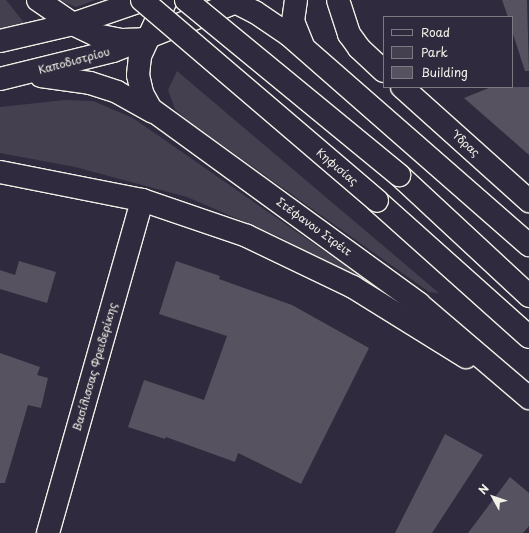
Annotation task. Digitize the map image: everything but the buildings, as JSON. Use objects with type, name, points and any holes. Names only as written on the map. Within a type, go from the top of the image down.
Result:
[{"type":"main road","points":[[38,0],[73,24],[96,35],[122,40],[147,39]]},
{"type":"main road","points":[[0,41],[73,24],[142,0]]},
{"type":"main road","name":"Κηφισίας","points":[[142,0],[377,201],[529,337]]},
{"type":"main road","name":"Στέφανου Στρέιτ","points":[[166,0],[140,56],[138,75],[142,93],[152,109],[166,122],[297,213],[419,304],[527,396]]},
{"type":"main road","points":[[186,0],[399,175],[529,296]]},
{"type":"main road","points":[[296,0],[293,21],[297,36],[305,48]]},
{"type":"main road","points":[[338,0],[349,34],[359,48],[383,70]]},
{"type":"main road","points":[[236,1],[272,23],[305,48],[529,244]]},
{"type":"main road","name":"Καποδιστρίου","points":[[3,78],[77,61],[147,39],[236,1]]},
{"type":"main road","points":[[3,78],[34,76],[62,77],[90,83],[143,105],[166,122]]},
{"type":"main road","name":"Ύδρας","points":[[403,88],[529,201]]},
{"type":"main road","points":[[0,172],[142,200],[248,236],[353,287],[527,396]]},
{"type":"main road","name":"Βασίλισσας Φρειδερίκης","points":[[48,533],[142,200]]},
{"type":"green space","points":[[0,0],[6,0],[30,30],[0,34]]},
{"type":"green space","points":[[58,0],[95,0],[76,7]]},
{"type":"green space","points":[[177,71],[439,293],[429,292],[187,120],[175,109],[168,90]]},
{"type":"green space","points":[[65,100],[93,101],[133,118],[399,303],[280,237],[187,197],[75,167],[0,153],[0,107]]}]
